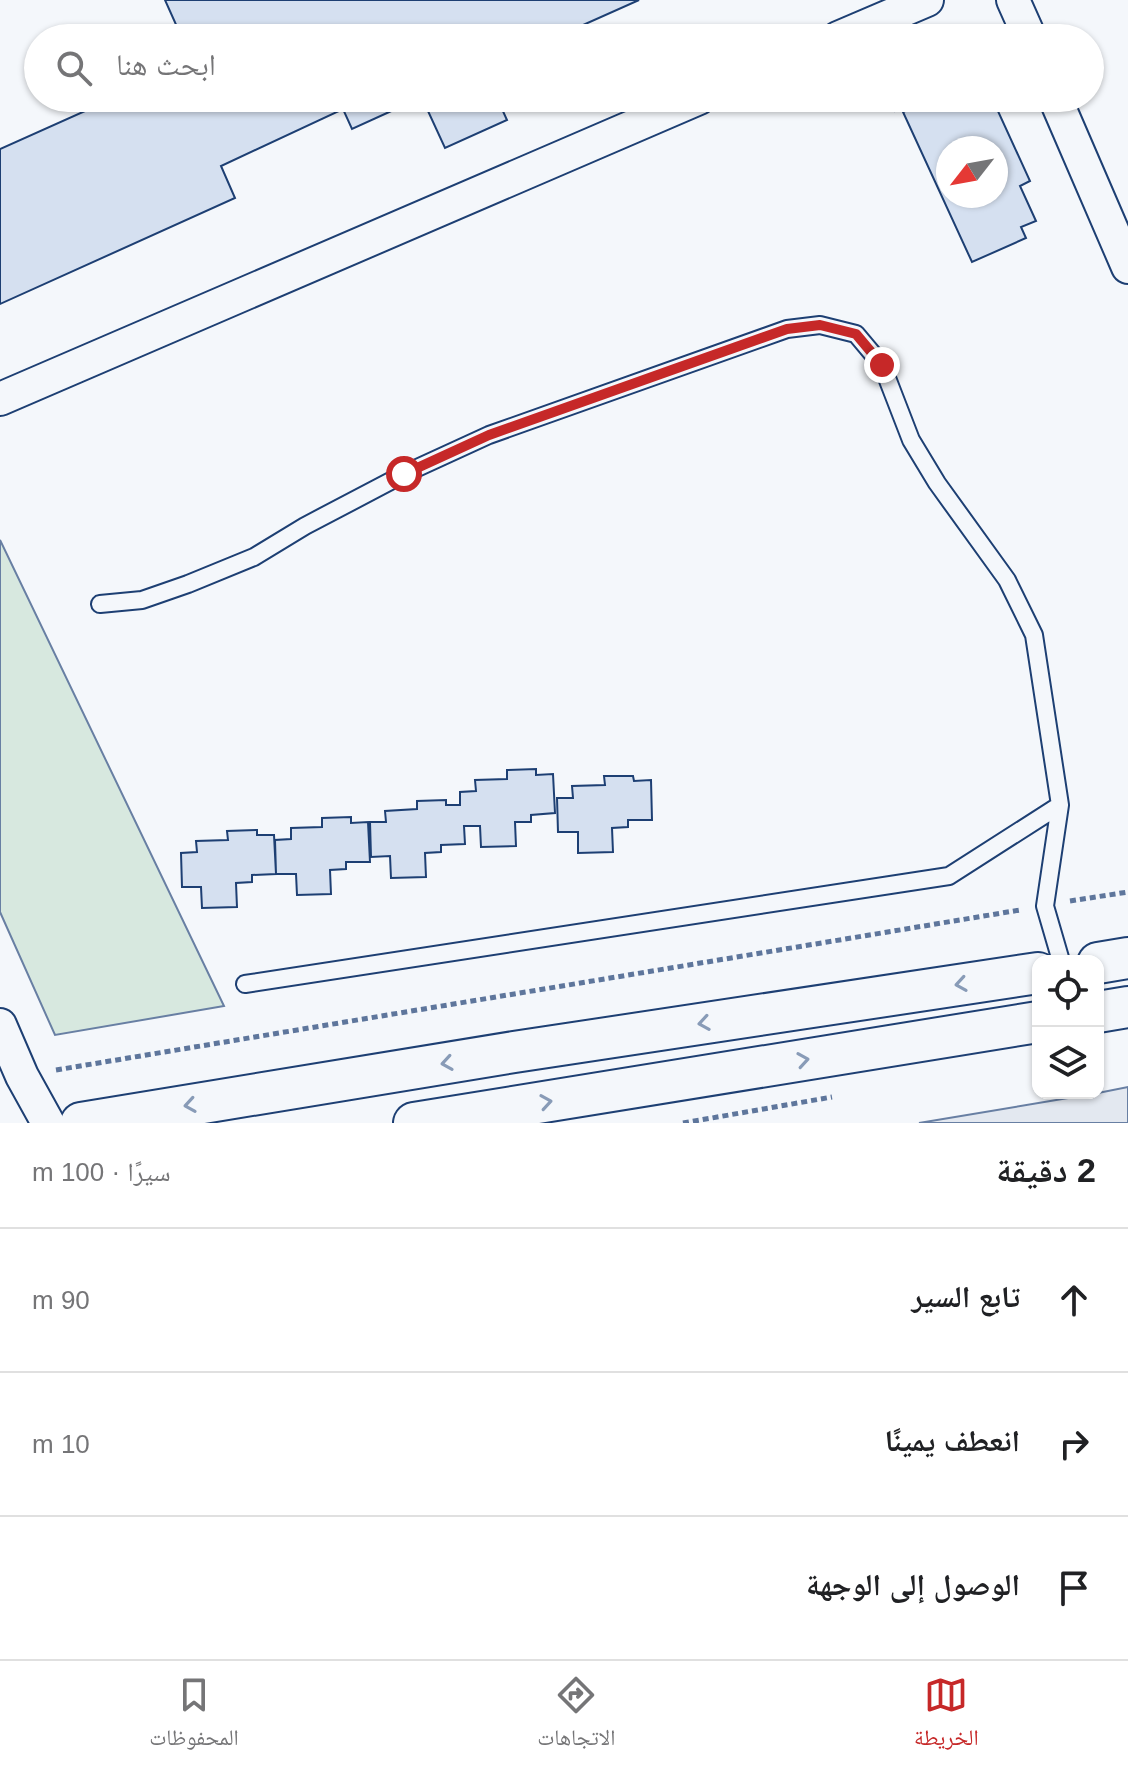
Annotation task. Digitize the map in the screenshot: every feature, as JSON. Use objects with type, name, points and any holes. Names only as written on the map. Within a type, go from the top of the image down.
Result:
[{"type":"street","points":[[871,24],[927,0]]},
{"type":"street","points":[[1013,0],[1024,24]]},
{"type":"street","points":[[0,399],[666,112]]},
{"type":"street","points":[[1061,112],[1128,267]]},
{"type":"street","points":[[1104,962],[1128,958]]},
{"type":"street","points":[[81,1123],[514,1052],[1032,974]]},
{"type":"street","points":[[1104,1011],[1128,1007]]},
{"type":"street","points":[[414,1123],[1032,1023]]},
{"type":"street","points":[[0,1025],[22,1076],[48,1123]]},
{"type":"lane","points":[[100,604],[142,600],[254,557],[319,518],[489,435],[787,329],[820,325],[856,334],[882,365],[911,440],[937,483],[1007,580],[1034,635],[1060,805],[1045,906],[1059,955]]},
{"type":"lane","points":[[245,984],[949,876],[1060,805]]},
{"type":"path","points":[[22,1076],[1128,892]]},
{"type":"shaded area","points":[[0,540],[224,1006],[55,1035],[0,912]]},
{"type":"shaded area","points":[[1128,1087],[1128,1123],[919,1123],[1062,1099],[1104,1099],[1104,1092]]},
{"type":"building","points":[[165,0],[639,0],[585,24],[176,24]]},
{"type":"building","points":[[83,112],[337,112],[221,166],[235,198],[0,304],[0,149]]},
{"type":"building","points":[[344,112],[389,112],[352,129]]},
{"type":"building","points":[[428,112],[503,112],[507,120],[445,148]]},
{"type":"building","points":[[903,112],[998,112],[1030,181],[1020,186],[1036,221],[1021,227],[1026,238],[972,262],[947,208],[1008,208],[1008,136],[936,136],[936,184]]},
{"type":"building","points":[[536,769],[536,775],[553,774],[555,813],[531,815],[531,822],[515,822],[516,846],[481,847],[480,826],[464,826],[465,844],[441,845],[441,852],[425,853],[426,877],[391,878],[390,856],[371,857],[370,822],[386,822],[385,811],[417,809],[417,801],[446,800],[446,805],[460,805],[460,792],[476,791],[475,780],[507,779],[507,770]]},
{"type":"building","points":[[604,776],[633,776],[634,781],[651,780],[652,820],[628,820],[628,827],[612,828],[613,852],[578,853],[578,832],[558,832],[557,798],[573,798],[572,786],[605,785]]},
{"type":"building","points":[[351,817],[351,823],[368,822],[370,862],[346,862],[346,869],[330,870],[331,894],[297,895],[296,874],[276,874],[275,840],[291,839],[291,828],[322,827],[322,818]]},
{"type":"building","points":[[257,830],[257,835],[274,835],[276,874],[252,875],[252,882],[236,883],[237,907],[202,908],[201,887],[182,887],[181,853],[197,852],[196,841],[228,840],[227,831]]},
{"type":"route","points":[[404,474],[489,435],[787,329],[820,325],[856,334],[882,365]]}]
